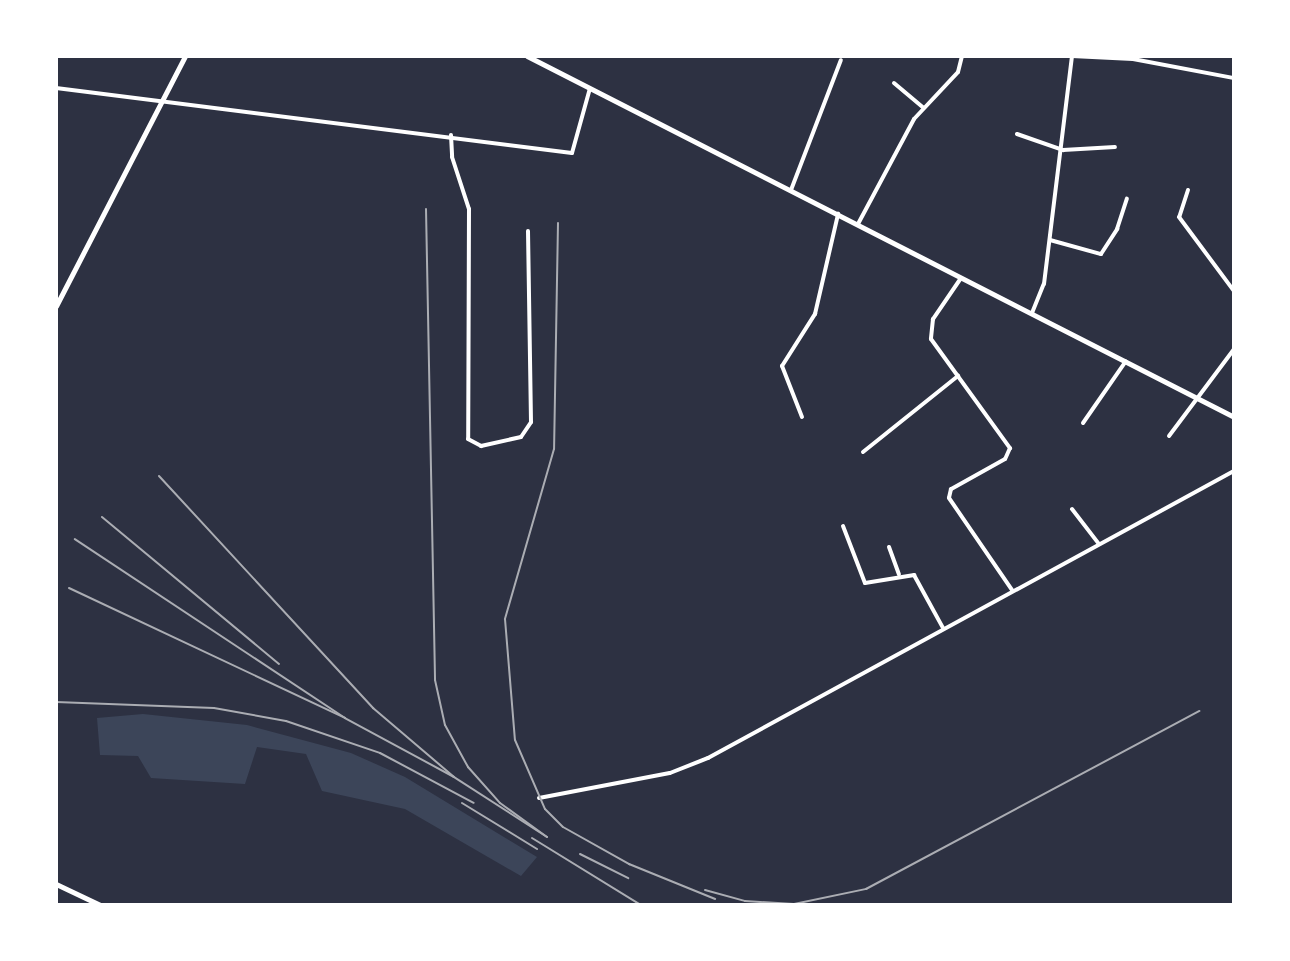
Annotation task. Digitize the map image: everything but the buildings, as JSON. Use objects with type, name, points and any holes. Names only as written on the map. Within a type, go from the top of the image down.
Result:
[{"type":"main road","points":[[56,306],[185,56]]},
{"type":"main road","points":[[527,56],[541,59],[590,88],[1234,417]]},
{"type":"main road","points":[[56,884],[100,905]]},
{"type":"street","points":[[858,224],[923,107],[958,72],[962,56]]},
{"type":"street","points":[[1032,313],[1044,284],[1063,150],[1072,56],[1133,59],[1234,78]]},
{"type":"street","points":[[791,190],[841,60]]},
{"type":"street","points":[[894,83],[923,107]]},
{"type":"street","points":[[56,88],[162,98],[572,153],[590,88]]},
{"type":"street","points":[[1017,134],[1063,150],[1115,147]]},
{"type":"street","points":[[451,135],[452,157],[469,209],[468,439],[473,444],[521,437],[531,422],[528,231]]},
{"type":"street","points":[[1188,190],[1179,217],[1234,291]]},
{"type":"street","points":[[1050,240],[1101,254],[1117,229],[1127,199]]},
{"type":"street","points":[[802,417],[782,366],[815,314],[838,214]]},
{"type":"street","points":[[962,277],[929,328],[931,339],[1008,444],[1010,454],[951,489],[949,498],[1012,590]]},
{"type":"street","points":[[1169,436],[1234,349]]},
{"type":"street","points":[[1083,423],[1126,361]]},
{"type":"street","points":[[863,452],[958,376]]},
{"type":"street","points":[[539,798],[690,766],[1234,471]]},
{"type":"street","points":[[1072,509],[1099,544]]},
{"type":"street","points":[[843,526],[865,583],[909,572],[919,579],[943,628]]},
{"type":"street","points":[[889,547],[899,574]]},
{"type":"shaded area","points":[[143,714],[247,725],[351,753],[405,777],[537,857],[521,876],[405,809],[322,791],[306,754],[257,747],[245,784],[151,778],[138,756],[100,755],[97,718]]},
{"type":"railway","points":[[426,209],[435,680],[445,725],[468,767],[500,803],[547,837],[454,777]]},
{"type":"railway","points":[[558,223],[554,449],[505,619],[515,740],[545,809],[563,827],[629,864],[715,899]]},
{"type":"railway","points":[[159,476],[373,708],[454,777],[345,718]]},
{"type":"railway","points":[[102,517],[279,664]]},
{"type":"railway","points":[[69,588],[345,718],[75,539]]},
{"type":"railway","points":[[56,702],[214,708],[286,721],[380,753],[474,803]]},
{"type":"railway","points":[[705,890],[745,901],[794,904],[866,889],[1200,711]]},
{"type":"railway","points":[[462,803],[537,849]]},
{"type":"railway","points":[[532,838],[641,905]]},
{"type":"railway","points":[[580,854],[628,878]]}]
